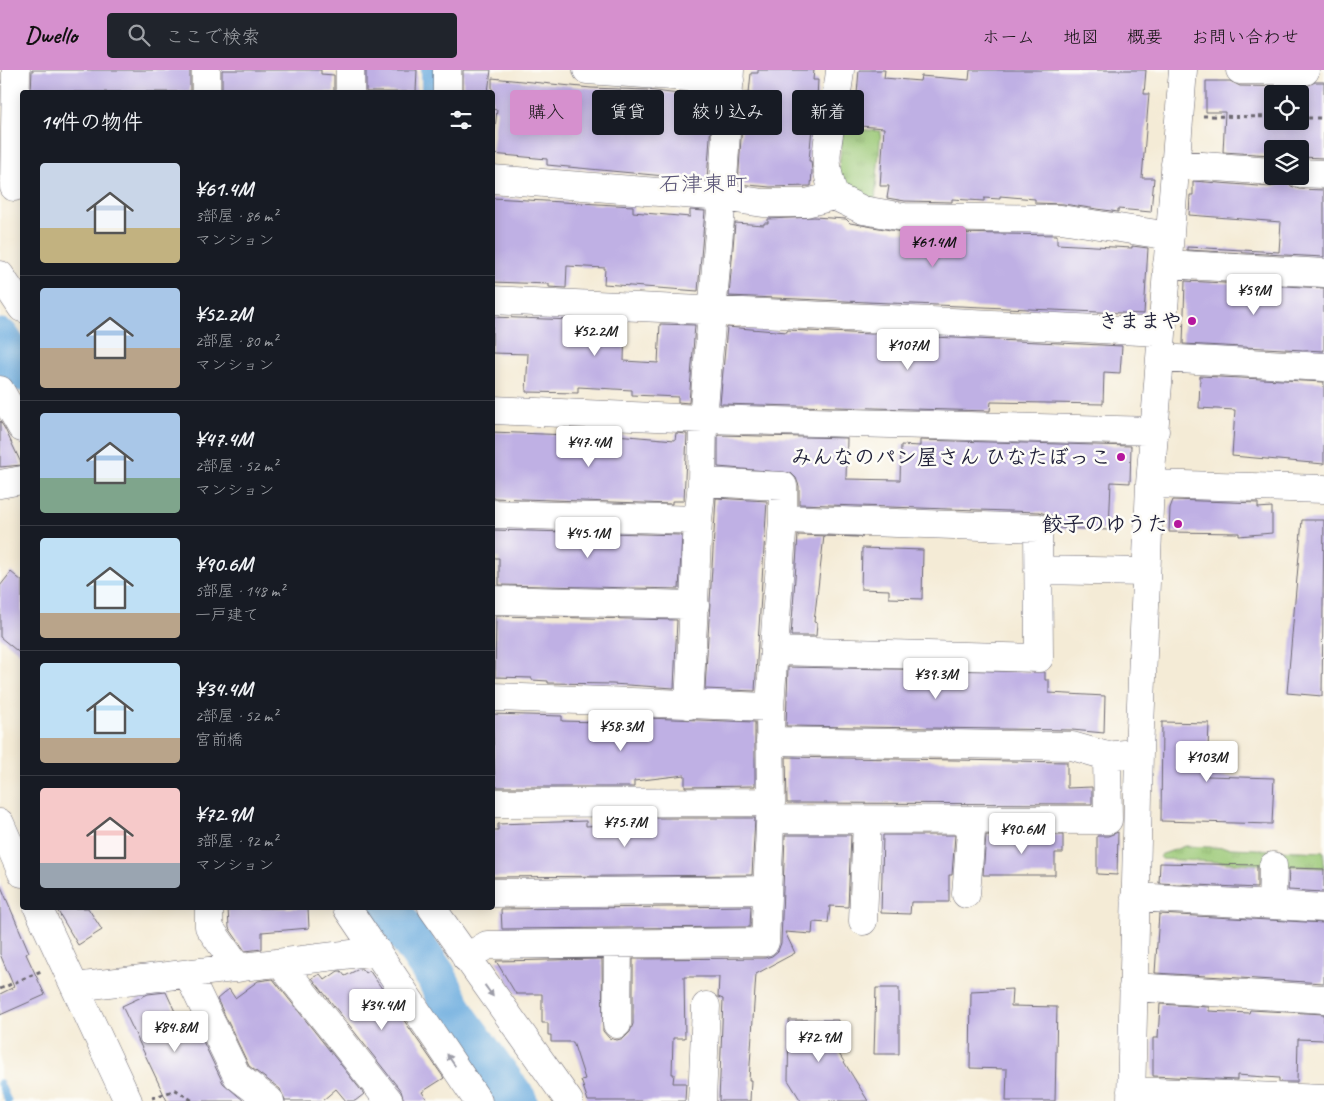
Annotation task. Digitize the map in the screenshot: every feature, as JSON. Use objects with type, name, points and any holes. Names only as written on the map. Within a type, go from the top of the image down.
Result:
[{"type":"street","points":[[14,187],[16,70]]},
{"type":"street","points":[[206,70],[206,90]]},
{"type":"street","points":[[350,70],[350,90]]},
{"type":"street","points":[[447,70],[447,90]]},
{"type":"street","points":[[587,70],[730,75],[703,419],[702,482],[698,520],[689,705]]},
{"type":"street","points":[[834,196],[827,170],[827,150],[840,70]]},
{"type":"street","points":[[1183,70],[1150,484],[1139,752],[1131,1096],[1324,1099]]},
{"type":"street","points":[[1240,70],[1305,71]]},
{"type":"street","points":[[1175,164],[1264,170]]},
{"type":"street","points":[[1309,173],[1324,174]]},
{"type":"street","points":[[495,179],[722,196],[772,203],[806,203],[834,196],[863,210],[904,217],[1061,219],[1170,236]]},
{"type":"street","points":[[1167,264],[1324,273]]},
{"type":"street","points":[[0,275],[20,305]]},
{"type":"street","points":[[495,300],[711,312],[1161,332]]},
{"type":"street","points":[[1160,358],[1324,368]]},
{"type":"street","points":[[0,390],[20,425]]},
{"type":"street","points":[[495,410],[703,419],[1155,431]]},
{"type":"street","points":[[0,484],[20,480]]},
{"type":"street","points":[[466,958],[487,945],[765,942],[771,811],[770,707],[783,519],[783,486],[702,482]]},
{"type":"street","points":[[1150,484],[1324,488]]},
{"type":"street","points":[[495,514],[698,520]]},
{"type":"street","points":[[774,651],[1039,658],[1038,528],[783,519]]},
{"type":"street","points":[[1038,570],[1146,572]]},
{"type":"street","points":[[495,600],[695,605]]},
{"type":"street","points":[[495,697],[770,707]]},
{"type":"street","points":[[770,741],[1072,746],[1107,756],[1139,752]]},
{"type":"street","points":[[1107,756],[1108,820]]},
{"type":"street","points":[[495,803],[771,811],[867,820],[1108,820],[1137,822]]},
{"type":"street","points":[[863,921],[867,820]]},
{"type":"street","points":[[966,894],[972,820]]},
{"type":"street","points":[[0,823],[20,868]]},
{"type":"street","points":[[1272,905],[1273,866]]},
{"type":"street","points":[[495,893],[767,890]]},
{"type":"street","points":[[1135,897],[1324,908]]},
{"type":"street","points":[[39,910],[75,987],[139,1100]]},
{"type":"street","points":[[209,910],[209,927],[238,968]]},
{"type":"street","points":[[435,910],[466,958],[569,1101]]},
{"type":"street","points":[[355,911],[377,952],[478,1101]]},
{"type":"street","points":[[617,1024],[618,944]]},
{"type":"street","points":[[75,987],[377,952]]},
{"type":"street","points":[[280,963],[389,1101]]},
{"type":"street","points":[[188,974],[237,1076],[270,1101]]},
{"type":"street","points":[[1133,987],[1324,999]]},
{"type":"street","points":[[702,1101],[706,1006]]},
{"type":"path","points":[[1179,116],[1264,118]]},
{"type":"path","points":[[1309,118],[1324,118]]},
{"type":"path","points":[[0,989],[63,961]]},
{"type":"path","points":[[139,1100],[176,1090],[192,1101]]},
{"type":"green space","points":[[864,130],[881,131],[875,201],[845,189],[838,179],[842,135],[864,135]]},
{"type":"green space","points":[[1185,846],[1324,852],[1324,868],[1161,859],[1160,855]]},
{"type":"building","points":[[32,70],[190,70],[190,90],[31,90]]},
{"type":"building","points":[[222,70],[321,70],[321,74],[334,75],[334,90],[222,90]]},
{"type":"building","points":[[366,70],[417,70],[416,90],[366,90]]},
{"type":"building","points":[[463,70],[491,70],[488,90],[463,90]]},
{"type":"building","points":[[758,70],[814,70],[813,80],[818,80],[817,90],[792,90],[792,135],[811,135],[809,161],[811,161],[812,171],[811,186],[770,187],[738,184],[741,135],[782,135],[782,90],[749,90],[751,73],[758,73]]},
{"type":"building","points":[[859,70],[885,70],[884,78],[920,81],[921,76],[969,80],[970,70],[1146,70],[1144,94],[1149,94],[1142,178],[1154,178],[1151,212],[1118,209],[1118,212],[1063,204],[1035,203],[1035,199],[1000,196],[1000,199],[984,198],[984,201],[952,199],[952,202],[905,201],[887,198],[889,186],[880,186],[884,128],[864,126],[864,90],[857,90]]},
{"type":"building","points":[[492,78],[591,88],[647,90],[592,90],[592,135],[664,135],[664,92],[674,93],[674,135],[710,135],[707,180],[547,165],[547,159],[495,154],[497,110],[495,110],[495,90],[492,90]]},
{"type":"building","points":[[1206,81],[1230,81],[1240,86],[1264,86],[1264,130],[1309,130],[1309,85],[1315,82],[1324,82],[1324,158],[1309,157],[1309,140],[1264,140],[1264,155],[1223,152],[1225,112],[1206,112]]},
{"type":"building","points":[[1193,181],[1271,187],[1290,185],[1299,189],[1324,190],[1324,257],[1187,250],[1187,247],[1279,252],[1281,222],[1189,215],[1190,195],[1193,195]]},
{"type":"building","points":[[495,198],[633,206],[633,212],[690,217],[690,210],[705,211],[698,291],[604,284],[605,268],[567,266],[566,288],[549,287],[549,284],[495,282]]},
{"type":"building","points":[[814,217],[846,219],[850,223],[902,232],[1057,235],[1057,244],[1148,248],[1144,314],[729,296],[735,223],[764,225],[764,223],[768,223],[768,219]]},
{"type":"building","points":[[1185,281],[1324,288],[1324,351],[1183,344]]},
{"type":"building","points":[[495,317],[625,322],[624,361],[658,363],[660,324],[695,325],[689,403],[678,402],[678,397],[632,395],[632,390],[578,387],[578,393],[526,392],[528,354],[495,353]]},
{"type":"building","points":[[727,327],[787,332],[787,330],[1122,346],[1120,373],[1104,372],[1103,404],[991,402],[990,411],[720,404]]},
{"type":"building","points":[[1200,376],[1324,382],[1324,464],[1232,456],[1235,410],[1199,408]]},
{"type":"building","points":[[0,421],[20,461],[20,465],[0,467]]},
{"type":"building","points":[[568,431],[675,440],[676,433],[687,434],[684,501],[672,501],[672,504],[495,498],[495,432],[568,435]]},
{"type":"building","points":[[718,435],[847,438],[846,479],[900,480],[901,445],[920,446],[920,440],[1131,446],[1130,483],[1111,482],[1109,530],[1056,528],[1056,517],[1039,512],[799,504],[799,486],[796,478],[791,473],[718,467]]},
{"type":"building","points":[[716,498],[767,501],[755,691],[705,689]]},
{"type":"building","points":[[1173,500],[1258,503],[1258,508],[1272,507],[1272,533],[1239,536],[1239,533],[1169,532],[1170,508]]},
{"type":"building","points":[[1302,520],[1324,520],[1322,696],[1287,693]]},
{"type":"building","points":[[495,530],[682,535],[679,589],[499,585],[499,558],[495,558]]},
{"type":"building","points":[[798,535],[863,537],[824,536],[814,622],[817,623],[816,636],[791,636]]},
{"type":"building","points":[[862,548],[923,550],[922,599],[889,598],[889,590],[861,589]]},
{"type":"building","points":[[11,572],[20,579],[20,653],[0,637],[0,586]]},
{"type":"building","points":[[496,616],[677,620],[674,688],[612,684],[548,683],[548,681],[532,680],[532,678],[495,677]]},
{"type":"building","points":[[788,667],[1045,672],[1045,680],[1049,680],[1049,693],[1105,696],[1104,733],[1072,730],[786,726]]},
{"type":"building","points":[[495,714],[562,716],[562,721],[646,721],[646,718],[755,722],[755,786],[685,787],[685,775],[634,781],[634,787],[495,787]]},
{"type":"building","points":[[1162,722],[1209,723],[1207,776],[1274,778],[1272,824],[1161,821]]},
{"type":"building","points":[[786,757],[1067,762],[1067,788],[1092,787],[1092,804],[787,803]]},
{"type":"building","points":[[622,818],[755,818],[752,875],[495,877],[495,830],[498,830],[498,824],[586,821],[586,826],[622,824]]},
{"type":"building","points":[[1118,832],[1117,875],[1097,874],[1097,836],[1108,836]]},
{"type":"building","points":[[785,835],[851,835],[848,907],[830,906],[828,923],[813,922],[812,934],[785,932],[795,953],[756,974],[749,1080],[751,1080],[750,1101],[719,1101],[723,999],[718,997],[719,977],[684,977],[685,1038],[673,1038],[672,1074],[674,1074],[673,1083],[686,1083],[685,1101],[588,1101],[581,1080],[585,1079],[573,1042],[551,1042],[551,1035],[548,1035],[548,1023],[542,1023],[542,994],[516,994],[496,961],[602,959],[603,1031],[609,1038],[617,1040],[624,1038],[630,1032],[633,1024],[633,959],[765,958],[772,956],[778,951],[781,943]]},
{"type":"building","points":[[883,835],[955,835],[952,875],[949,875],[949,902],[911,902],[910,914],[881,913]]},
{"type":"building","points":[[986,835],[1063,835],[1063,853],[1055,853],[1055,875],[983,875]]},
{"type":"building","points":[[1160,863],[1257,865],[1257,888],[1159,883]]},
{"type":"building","points":[[1289,868],[1324,869],[1324,892],[1288,890]]},
{"type":"building","points":[[0,884],[29,952],[26,954],[45,995],[0,1015],[0,994],[14,987],[0,954]]},
{"type":"building","points":[[751,906],[750,927],[502,929],[501,909]]},
{"type":"building","points":[[57,910],[89,910],[102,930],[78,945]]},
{"type":"building","points":[[228,910],[308,910],[309,928],[262,932],[262,949],[245,951],[229,928]]},
{"type":"building","points":[[1159,914],[1324,923],[1324,983],[1155,973]]},
{"type":"building","points":[[362,969],[365,973],[369,970],[444,1078],[422,1092],[428,1101],[404,1101],[401,1091],[312,978],[320,974],[325,980],[338,971],[341,971],[345,976]]},
{"type":"building","points":[[273,979],[364,1094],[355,1101],[346,1101],[336,1089],[322,1101],[285,1101],[280,1089],[249,1066],[217,999],[229,989],[235,998],[258,981]]},
{"type":"building","points":[[876,988],[899,988],[899,1054],[874,1054]]},
{"type":"building","points":[[1012,989],[1011,1006],[1057,1007],[1055,1101],[1006,1101],[1007,1069],[970,1068],[971,991]]},
{"type":"building","points":[[166,992],[188,1040],[200,1035],[223,1083],[244,1101],[167,1101],[122,1006],[148,994]]},
{"type":"building","points":[[1160,1004],[1209,1007],[1209,1011],[1249,1013],[1250,1010],[1324,1014],[1324,1040],[1298,1039],[1297,1082],[1279,1082],[1279,1078],[1237,1075],[1237,1080],[1153,1076],[1153,1038],[1158,1038]]},
{"type":"building","points":[[789,1020],[838,1020],[838,1052],[868,1101],[801,1101],[788,1080]]},
{"type":"waterway","points":[[433,70],[433,90]]},
{"type":"waterway","points":[[0,339],[20,368]]},
{"type":"waterway","points":[[390,910],[436,976],[456,1017],[517,1101]]},
{"type":"waterway","points":[[0,1083],[8,1101]]},
{"type":"place","name":"きままや","points":[[1192,321]]},
{"type":"place","name":"みんなのパン屋さん ひなたぼっこ","points":[[1121,457]]},
{"type":"place","name":"餃子のゆうた","points":[[1178,524]]},
{"type":"district","name":"石津東町","points":[[703,183]]}]
